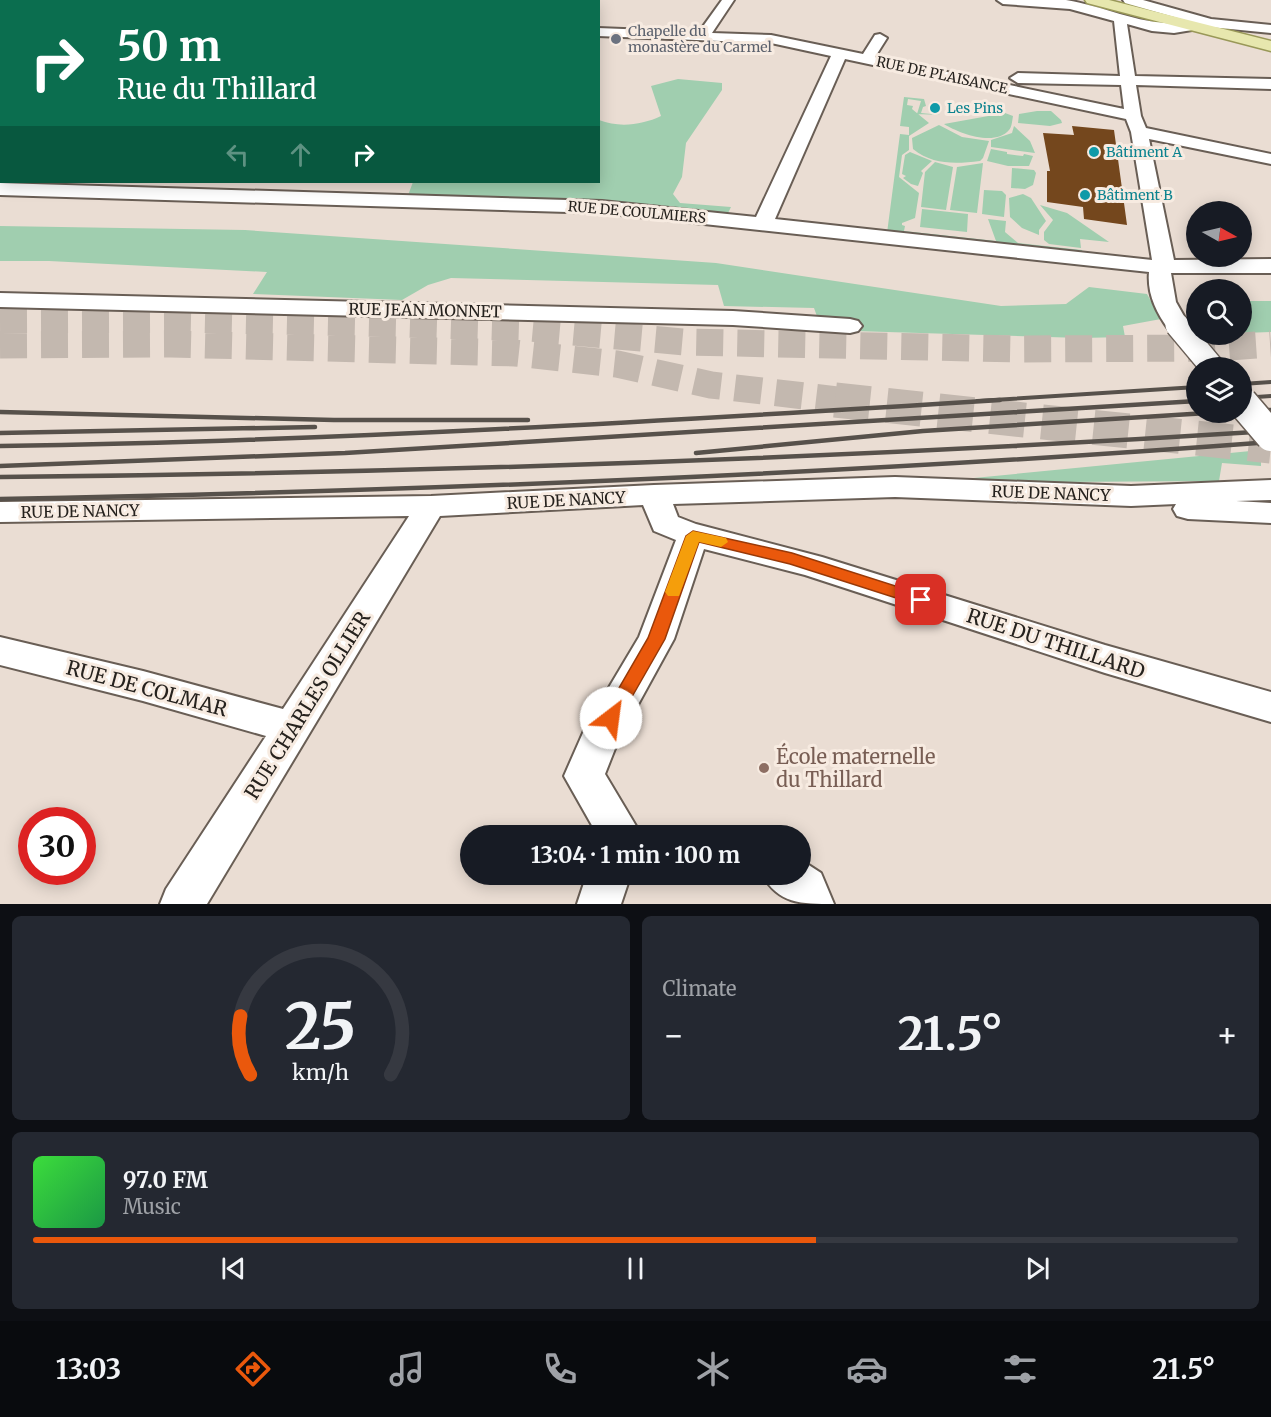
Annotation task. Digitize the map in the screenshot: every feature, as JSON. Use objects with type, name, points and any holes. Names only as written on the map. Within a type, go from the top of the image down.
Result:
[{"type":"main road","points":[[1092,0],[1203,25],[1271,46]]},
{"type":"street","points":[[704,35],[728,0]]},
{"type":"street","points":[[1002,0],[1066,6]]},
{"type":"street","points":[[1051,0],[1125,21],[1168,29],[1203,25],[1271,29]]},
{"type":"street","points":[[1129,0],[1203,25]]},
{"type":"street","points":[[1125,21],[1120,22],[1128,81],[1163,260],[1159,276],[1165,309],[1204,357]]},
{"type":"street","name":"RUE DE PLAISANCE","points":[[600,32],[762,38],[946,76],[1271,159]]},
{"type":"street","points":[[867,59],[880,38]]},
{"type":"street","points":[[763,224],[840,53]]},
{"type":"street","points":[[946,76],[1271,84]]},
{"type":"street","name":"RUE DE COULMIERS","points":[[0,189],[125,187],[602,207],[1161,267],[1271,266]]},
{"type":"street","name":"RUE JEAN MONNET","points":[[0,300],[733,318],[850,326]]},
{"type":"street","points":[[1252,414],[1271,436]]},
{"type":"street","name":"RUE DE NANCY","points":[[0,512],[431,506],[654,495],[896,487],[1131,496],[1271,490]]},
{"type":"street","name":"RUE DU THILLARD","points":[[654,495],[664,524],[693,536],[792,559],[1136,669],[1271,707]]},
{"type":"street","name":"RUE DE NANCY","points":[[1131,496],[1179,509],[1271,513]]},
{"type":"street","name":"RUE CHARLES OLLIER","points":[[182,904],[431,506]]},
{"type":"street","points":[[614,825],[584,776],[600,738],[656,639],[693,536]]},
{"type":"street","name":"RUE DE COLMAR","points":[[0,651],[143,686],[293,728]]},
{"type":"street","points":[[599,904],[605,885]]},
{"type":"street","points":[[800,885],[804,888],[812,904]]},
{"type":"green space","points":[[678,79],[722,83],[722,90],[686,143],[682,177],[673,194],[680,203],[731,207],[726,217],[407,198],[413,183],[600,183],[600,120],[614,124],[630,124],[646,122],[661,116],[651,86]]},
{"type":"green space","points":[[904,97],[924,99],[926,106],[923,107],[921,113],[941,115],[918,114],[929,123],[909,136],[909,150],[902,155],[899,177],[919,193],[915,218],[902,223],[905,226],[904,231],[996,241],[988,219],[1006,221],[1005,232],[1018,243],[1082,250],[1083,254],[887,233],[900,134],[909,135],[909,127],[900,126]],"holes":[[[908,99],[921,101],[917,113],[912,109],[913,106],[907,105]]]},
{"type":"green space","points":[[1051,111],[1062,123],[1050,126],[1018,123],[1019,114]]},
{"type":"green space","points":[[1005,113],[1013,116],[1011,127],[1003,135],[995,138],[976,137],[944,124]]},
{"type":"green space","points":[[939,125],[962,137],[989,141],[983,158],[980,161],[971,162],[936,161],[913,149],[912,138]]},
{"type":"green space","points":[[1014,126],[1030,141],[1035,153],[991,147],[991,140],[1012,133]]},
{"type":"green space","points":[[991,149],[1007,152],[1007,154],[1033,156],[1029,166],[1008,166],[987,161]]},
{"type":"green space","points":[[910,152],[932,161],[921,171],[923,173],[918,186],[903,178],[906,176],[902,174],[905,155]]},
{"type":"green space","points":[[935,162],[953,167],[946,210],[921,207],[925,172]]},
{"type":"green space","points":[[983,163],[977,213],[950,210],[957,167]]},
{"type":"green space","points":[[1012,168],[1034,170],[1036,173],[1033,185],[1025,189],[1011,188]]},
{"type":"green space","points":[[984,190],[1002,191],[1006,195],[1004,217],[982,214]]},
{"type":"green space","points":[[1023,194],[1031,198],[1046,221],[1039,230],[1039,235],[1022,228],[1010,217],[1009,198]]},
{"type":"green space","points":[[1040,205],[1067,213],[1109,242],[1080,239],[1081,248],[1049,244],[1044,240],[1044,232],[1053,220]]},
{"type":"green space","points":[[922,209],[968,214],[967,232],[920,227]]},
{"type":"green space","points":[[0,226],[245,230],[716,263],[1001,306],[1066,304],[1089,287],[1147,294],[1161,319],[1123,326],[1125,337],[1081,338],[822,330],[814,308],[724,306],[718,285],[451,278],[428,285],[402,300],[253,294],[267,272],[49,261],[0,261]]},
{"type":"green space","points":[[1252,301],[1271,301],[1271,332],[1252,333]]},
{"type":"green space","points":[[1261,450],[1261,466],[1222,463],[1219,481],[922,483]]},
{"type":"building","points":[[1072,126],[1114,130],[1127,225],[1084,219],[1083,207],[1047,202],[1047,171],[1050,171],[1043,133],[1074,135]]},
{"type":"tunnel","points":[[0,320],[186,319],[402,324],[529,328],[684,342],[1021,349],[1214,348],[1271,344]]},
{"type":"tunnel","points":[[0,345],[171,344],[515,353],[617,364],[711,385],[847,401]]},
{"type":"tunnel","points":[[835,400],[1271,446]]},
{"type":"railway","points":[[1252,383],[1271,382]]},
{"type":"railway","points":[[977,401],[1186,388]]},
{"type":"railway","points":[[1252,397],[1271,396]]},
{"type":"railway","points":[[0,446],[375,435],[1000,400]]},
{"type":"railway","points":[[0,466],[345,453],[1186,402]]},
{"type":"railway","points":[[1252,411],[1271,410]]},
{"type":"railway","points":[[0,412],[334,420],[528,420]]},
{"type":"railway","points":[[696,453],[923,431],[1186,414]]},
{"type":"railway","points":[[0,433],[315,427]]},
{"type":"railway","points":[[0,477],[318,472],[636,463],[954,449],[1271,431]]},
{"type":"railway","points":[[0,499],[636,480],[954,463],[1271,442]]},
{"type":"slow traffic","points":[[673,592],[693,536],[721,542]]},
{"type":"place","name":"Chapelle du monastère du Carmel","points":[[616,39]]},
{"type":"place","name":"Les Pins","points":[[935,108]]},
{"type":"place","name":"Bâtiment A","points":[[1094,152]]},
{"type":"place","name":"Bâtiment B","points":[[1085,195]]},
{"type":"place","name":"École maternelle du Thillard","points":[[764,768]]},
{"type":"route","points":[[611,718],[656,639],[693,536],[792,559],[921,600]]}]
